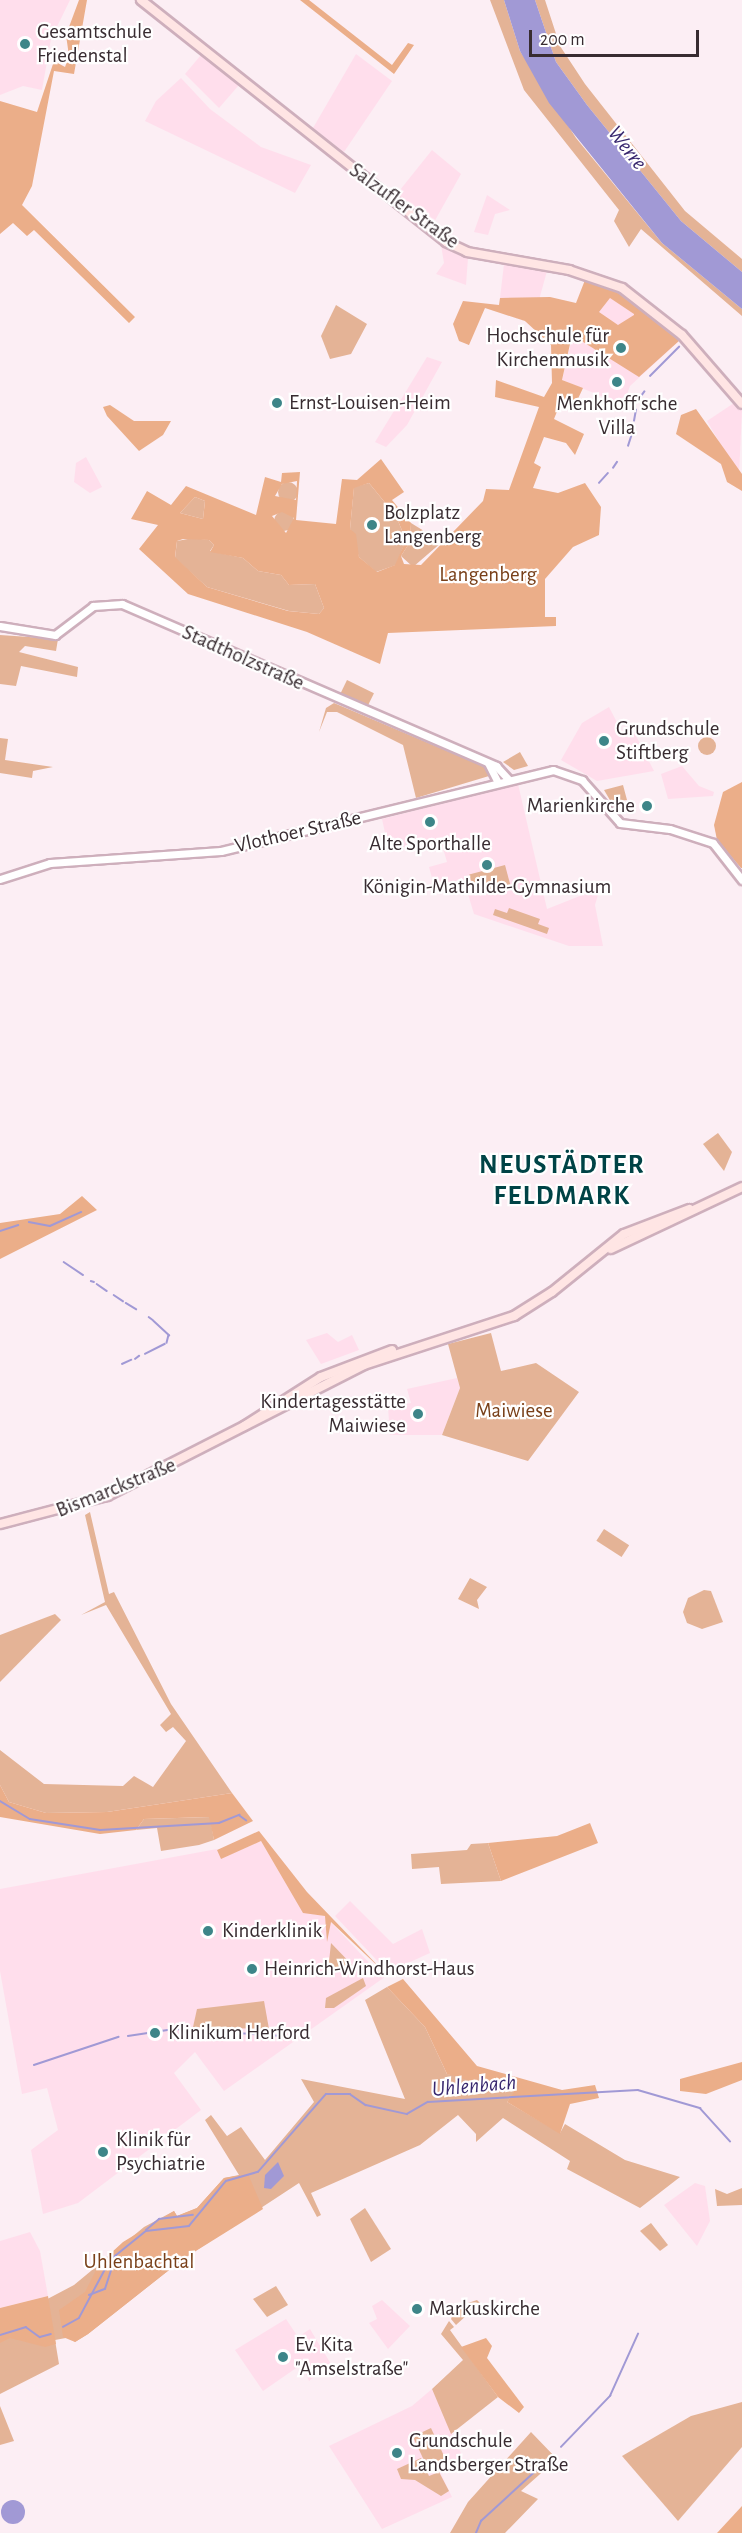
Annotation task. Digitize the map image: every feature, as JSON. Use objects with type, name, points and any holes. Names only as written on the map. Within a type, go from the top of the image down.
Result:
[{"type":"main road","name":"Salzufler Straße","points":[[141,0],[446,242],[466,252],[569,270],[622,288],[682,334],[742,404]]},
{"type":"main road","name":"Bismarckstraße","points":[[0,1524],[90,1502],[228,1438],[321,1377],[421,1343],[514,1316],[583,1267],[689,1209],[742,1186]]},
{"type":"street","name":"Stadtholzstraße","points":[[0,626],[55,635],[93,606],[122,604],[488,763],[508,780]]},
{"type":"street","points":[[488,763],[498,783]]},
{"type":"street","name":"Vlothoer Straße","points":[[0,879],[50,863],[230,849],[508,780],[561,771],[589,787],[620,823],[663,828],[712,843],[742,880]]},
{"type":"shaded area","name":"Gesamtschule Friedenstal","points":[[0,0],[70,0],[51,39],[42,90],[23,86],[0,95]]},
{"type":"shaded area","points":[[504,0],[535,0],[556,62],[587,105],[681,221],[742,272],[742,309],[662,243],[549,103],[520,51]]},
{"type":"shaded area","points":[[356,54],[392,81],[344,152],[313,128]]},
{"type":"shaded area","points":[[201,55],[239,85],[219,108],[185,74]]},
{"type":"shaded area","points":[[181,78],[210,109],[261,147],[311,165],[295,193],[145,121],[156,101]]},
{"type":"shaded area","points":[[432,150],[461,174],[433,224],[396,195]]},
{"type":"shaded area","points":[[487,195],[510,210],[495,214],[488,235],[474,232]]},
{"type":"shaded area","points":[[441,245],[468,258],[466,285],[436,274],[444,263]]},
{"type":"shaded area","points":[[504,264],[547,271],[539,300],[500,298]]},
{"type":"shaded area","name":"Hochschule für Kirchenmusik","points":[[608,294],[680,340],[630,386],[623,405],[562,380],[573,334]]},
{"type":"shaded area","points":[[427,357],[442,362],[407,425],[386,447],[375,442]]},
{"type":"shaded area","points":[[734,403],[742,410],[739,476],[707,421]]},
{"type":"shaded area","points":[[86,457],[102,487],[90,493],[74,482],[76,463]]},
{"type":"shaded area","name":"Grundschule Stiftberg","points":[[609,707],[623,734],[633,730],[654,771],[597,781],[561,760],[582,723]]},
{"type":"shaded area","points":[[682,766],[699,786],[714,792],[713,796],[668,799],[661,774]]},
{"type":"shaded area","name":"Königin-Mathilde-Gymnasium","points":[[518,784],[547,909],[600,888],[595,905],[603,946],[569,946],[474,914],[464,881],[435,889],[429,867],[447,862],[440,838],[389,851],[382,819]]},
{"type":"shaded area","points":[[327,1333],[338,1342],[352,1335],[359,1350],[321,1364],[306,1340]]},
{"type":"shaded area","name":"Kindertagesstätte Maiwiese","points":[[457,1378],[460,1388],[442,1435],[390,1435],[388,1407],[411,1403],[407,1389]]},
{"type":"shaded area","name":"Klinikum Herford","points":[[261,1841],[303,1912],[325,1916],[375,1969],[389,1974],[224,2091],[195,2052],[174,2073],[201,2110],[78,2203],[43,2214],[31,2150],[58,2130],[47,2088],[22,2094],[0,1971],[0,1889],[217,1849],[222,1858]]},
{"type":"shaded area","points":[[350,1901],[393,1944],[422,1929],[430,1953],[388,1972],[335,1916]]},
{"type":"shaded area","points":[[278,2162],[284,2176],[271,2189],[264,2188],[265,2175]]},
{"type":"shaded area","points":[[695,2183],[705,2186],[710,2221],[697,2246],[664,2205]]},
{"type":"shaded area","points":[[30,2232],[40,2251],[48,2296],[0,2308],[0,2241]]},
{"type":"shaded area","points":[[382,2300],[410,2326],[388,2349],[369,2323],[377,2319],[372,2306]]},
{"type":"shaded area","name":"Ev. Kita \"Amselstraße\"","points":[[286,2319],[298,2337],[310,2329],[331,2364],[309,2381],[302,2364],[263,2391],[235,2350]]},
{"type":"shaded area","name":"Grundschule Landsberger Straße","points":[[432,2389],[464,2460],[440,2472],[452,2497],[382,2529],[329,2446],[412,2406]]},
{"type":"shaded area","points":[[13,2500],[21,2504],[25,2512],[21,2520],[13,2524],[5,2520],[1,2512],[5,2504]]},
{"type":"green space","points":[[79,0],[87,0],[74,74],[54,71],[32,186],[22,205],[135,317],[129,323],[34,230],[27,236],[13,223],[0,234],[0,101],[37,112],[54,61],[65,67],[69,56],[66,35]]},
{"type":"green space","points":[[300,0],[309,0],[392,65],[408,43],[414,45],[394,74]]},
{"type":"green space","points":[[490,0],[504,0],[520,51],[576,138],[662,243],[742,309],[742,316],[641,229],[629,247],[614,221],[619,210],[524,90]]},
{"type":"green space","points":[[535,0],[545,0],[560,46],[585,84],[685,211],[742,259],[742,272],[681,221],[587,105],[556,62]]},
{"type":"green space","name":"Langenberg","points":[[585,280],[627,296],[680,340],[639,377],[572,335],[562,380],[583,388],[576,403],[562,399],[554,419],[584,434],[575,455],[566,443],[544,437],[534,463],[541,467],[533,488],[558,493],[585,483],[601,507],[599,535],[573,547],[545,579],[545,617],[556,617],[556,626],[388,633],[380,664],[307,632],[188,594],[139,549],[158,525],[131,519],[147,491],[171,505],[186,486],[256,515],[265,477],[281,482],[282,473],[300,472],[296,520],[336,524],[342,479],[357,480],[381,459],[404,492],[392,500],[411,523],[410,542],[401,556],[404,564],[421,565],[483,501],[486,489],[509,490],[539,407],[495,397],[496,380],[544,397],[552,383],[551,345],[525,321],[485,308],[469,345],[459,341],[453,324],[463,301],[499,305],[500,298],[550,297],[576,303]],"holes":[[[610,298],[634,315],[618,325],[599,312]],[[297,481],[296,500],[275,496],[282,484]],[[369,483],[396,516],[406,540],[395,565],[377,572],[359,557],[356,534],[350,529],[354,488]],[[195,497],[205,501],[203,519],[180,513]],[[282,512],[294,518],[286,533],[272,516]],[[183,539],[209,540],[214,545],[210,552],[243,558],[258,571],[281,575],[289,585],[315,584],[324,608],[319,614],[288,611],[207,587],[175,557],[177,541]]]},
{"type":"green space","points":[[336,305],[367,324],[351,354],[330,359],[321,336]]},
{"type":"green space","points":[[110,405],[134,421],[171,421],[163,435],[139,451],[107,416],[103,407]]},
{"type":"green space","points":[[696,409],[742,474],[742,491],[727,482],[721,464],[676,434],[681,415]]},
{"type":"green space","points":[[288,482],[295,485],[298,492],[295,499],[288,502],[281,499],[278,492],[281,485]]},
{"type":"green space","points":[[369,483],[396,516],[406,540],[396,565],[376,572],[359,557],[350,529],[354,487]]},
{"type":"green space","points":[[195,497],[205,501],[203,519],[180,513]]},
{"type":"green space","points":[[284,511],[291,514],[294,521],[291,528],[284,531],[277,528],[274,521],[277,514]]},
{"type":"green space","points":[[411,523],[442,542],[413,567],[401,556],[410,542]]},
{"type":"green space","points":[[193,538],[209,540],[214,545],[210,551],[243,558],[258,571],[281,575],[289,585],[315,584],[324,608],[319,614],[289,611],[207,587],[175,558],[177,541]]},
{"type":"green space","points":[[0,635],[58,639],[56,651],[25,646],[19,652],[78,667],[77,677],[21,666],[16,686],[0,684]]},
{"type":"green space","points":[[347,680],[374,693],[367,708],[340,694]]},
{"type":"green space","points":[[334,703],[485,767],[489,776],[416,798],[403,745],[337,712],[327,712],[319,732],[326,708]]},
{"type":"green space","points":[[707,737],[713,740],[716,746],[713,752],[707,755],[701,752],[698,746],[701,740]]},
{"type":"green space","points":[[0,738],[8,739],[5,760],[53,767],[33,771],[32,778],[0,773]]},
{"type":"green space","points":[[520,752],[528,766],[514,770],[503,762]]},
{"type":"green space","points":[[742,782],[741,868],[717,840],[714,825],[723,792]]},
{"type":"green space","points":[[623,785],[627,800],[618,801],[617,812],[604,790]]},
{"type":"green space","points":[[505,865],[510,884],[474,894],[469,875]]},
{"type":"green space","points":[[509,908],[540,919],[538,924],[549,928],[547,934],[493,915],[495,909],[507,913]]},
{"type":"green space","points":[[718,1133],[732,1152],[724,1171],[703,1144]]},
{"type":"green space","points":[[82,1196],[97,1210],[0,1259],[0,1223],[60,1214]]},
{"type":"green space","name":"Maiwiese","points":[[491,1333],[501,1371],[536,1363],[579,1392],[528,1461],[442,1435],[460,1388],[448,1344]]},
{"type":"green space","points":[[90,1512],[109,1594],[114,1592],[171,1704],[232,1793],[107,1812],[46,1813],[9,1802],[0,1785],[0,1750],[44,1784],[123,1786],[134,1776],[153,1787],[186,1741],[173,1727],[166,1732],[160,1725],[171,1714],[106,1605],[81,1615],[105,1602],[85,1515]]},
{"type":"green space","points":[[604,1529],[629,1545],[622,1557],[596,1541]]},
{"type":"green space","points":[[470,1578],[487,1587],[477,1600],[479,1609],[458,1599]]},
{"type":"green space","points":[[704,1590],[711,1591],[723,1622],[702,1629],[687,1623],[683,1612],[688,1598]]},
{"type":"green space","points":[[55,1614],[61,1620],[0,1682],[0,1635]]},
{"type":"green space","points":[[0,1785],[9,1802],[46,1813],[107,1812],[232,1793],[253,1821],[214,1840],[209,1817],[144,1819],[136,1830],[100,1834],[0,1817]]},
{"type":"green space","points":[[210,1817],[214,1840],[199,1845],[161,1851],[157,1828],[136,1830],[144,1819]]},
{"type":"green space","points":[[590,1823],[598,1843],[501,1881],[488,1843],[557,1836]]},
{"type":"green space","points":[[259,1831],[307,1892],[383,1971],[331,1922],[327,1942],[325,1916],[303,1913],[261,1841],[221,1859],[217,1850]]},
{"type":"green space","points":[[488,1843],[501,1881],[441,1884],[439,1867],[412,1869],[411,1854],[467,1850],[471,1844]]},
{"type":"green space","points":[[331,1943],[356,1969],[319,1973],[328,1971]]},
{"type":"green space","points":[[363,1978],[366,1986],[334,2008],[325,2008],[326,1998]]},
{"type":"green space","points":[[403,1979],[477,2066],[562,2090],[595,2085],[599,2098],[570,2104],[560,2134],[507,2102],[514,2092],[479,2077],[475,2082],[447,2074],[425,2027],[387,1987]]},
{"type":"green space","points":[[387,1987],[425,2027],[447,2074],[479,2077],[515,2092],[507,2102],[560,2133],[565,2124],[625,2160],[680,2177],[640,2208],[567,2169],[570,2161],[503,2118],[476,2142],[476,2134],[458,2115],[420,2145],[311,2193],[321,2215],[317,2217],[299,2183],[183,2259],[88,2334],[75,2342],[71,2337],[55,2340],[59,2364],[0,2394],[0,2324],[74,2285],[144,2227],[174,2211],[177,2216],[197,2208],[224,2178],[239,2175],[205,2120],[211,2115],[227,2136],[241,2127],[265,2160],[314,2102],[301,2079],[405,2099],[365,2000]]},
{"type":"green space","points":[[264,2001],[269,2029],[193,2027],[197,2009]]},
{"type":"green space","points":[[742,2062],[742,2080],[706,2094],[680,2091],[680,2079]]},
{"type":"green space","name":"Uhlenbachtal","points":[[248,2174],[263,2209],[183,2259],[88,2334],[75,2342],[63,2337],[59,2310],[85,2292],[99,2264],[123,2242],[174,2211],[177,2216],[197,2208],[224,2178]]},
{"type":"green space","points":[[742,2188],[742,2205],[717,2206],[715,2189],[727,2194]]},
{"type":"green space","points":[[365,2208],[391,2249],[371,2262],[350,2219]]},
{"type":"green space","points":[[651,2223],[668,2245],[660,2251],[640,2231]]},
{"type":"green space","points":[[276,2286],[288,2305],[267,2317],[253,2299]]},
{"type":"green space","points":[[48,2296],[56,2344],[45,2347],[10,2338],[0,2343],[0,2308]]},
{"type":"green space","points":[[477,2300],[480,2303],[456,2325],[451,2319],[456,2307]]},
{"type":"green space","points":[[449,2321],[454,2327],[450,2330],[498,2397],[451,2434],[432,2389],[463,2360],[441,2334]]},
{"type":"green space","points":[[486,2338],[492,2346],[487,2358],[524,2407],[519,2413],[498,2397],[461,2347]]},
{"type":"green space","points":[[742,2402],[742,2447],[678,2521],[622,2456],[691,2416]]},
{"type":"green space","points":[[0,2406],[14,2441],[0,2445]]},
{"type":"green space","points":[[431,2428],[447,2462],[429,2471],[413,2436]]},
{"type":"green space","points":[[531,2432],[557,2459],[521,2491],[538,2499],[505,2533],[450,2533],[468,2502]]},
{"type":"green space","points":[[421,2458],[429,2476],[439,2472],[449,2491],[441,2496],[415,2480],[401,2479],[397,2469]]},
{"type":"green space","points":[[742,2506],[742,2533],[717,2533]]},
{"type":"waterway","points":[[650,376],[679,347]]},
{"type":"waterway","points":[[639,399],[644,392]]},
{"type":"waterway","points":[[634,421],[636,410]]},
{"type":"waterway","points":[[628,446],[632,434]]},
{"type":"waterway","points":[[613,468],[617,462]]},
{"type":"waterway","points":[[599,483],[608,473]]},
{"type":"waterway","points":[[29,1222],[50,1226],[81,1212]]},
{"type":"waterway","points":[[0,1231],[18,1225]]},
{"type":"waterway","points":[[64,1262],[83,1275]]},
{"type":"waterway","points":[[97,1284],[107,1291]]},
{"type":"waterway","points":[[114,1295],[123,1301]]},
{"type":"waterway","points":[[126,1303],[136,1309]]},
{"type":"waterway","points":[[149,1317],[153,1320]]},
{"type":"waterway","points":[[154,1321],[169,1335],[167,1343]]},
{"type":"waterway","points":[[145,1354],[165,1344]]},
{"type":"waterway","points":[[135,1359],[139,1356]]},
{"type":"waterway","points":[[122,1364],[131,1360]]},
{"type":"waterway","points":[[0,1801],[30,1819],[100,1830],[219,1823],[239,1815],[246,1820]]},
{"type":"waterway","points":[[128,2036],[175,2029],[282,2036]]},
{"type":"waterway","points":[[34,2065],[118,2037]]},
{"type":"waterway","name":"Uhlenbach","points":[[63,2327],[79,2318],[110,2260],[146,2231],[189,2226],[226,2181],[258,2172],[326,2094],[350,2094],[366,2105],[407,2114],[428,2102],[638,2090],[700,2108],[730,2141]]},
{"type":"waterway","name":"Uhlenbach","points":[[146,2230],[159,2219],[193,2215]]},
{"type":"waterway","points":[[89,2295],[105,2289],[116,2256]]},
{"type":"waterway","name":"Uhlenbach","points":[[0,2335],[26,2327],[40,2337],[51,2334]]},
{"type":"waterway","points":[[561,2447],[610,2396],[638,2334]]},
{"type":"waterway","points":[[476,2533],[481,2521],[552,2456]]},
{"type":"place","name":"Gesamtschule Friedenstal","points":[[25,44]]},
{"type":"place","name":"Hochschule für Kirchenmusik","points":[[621,348]]},
{"type":"place","name":"Menkhoff'sche Villa","points":[[617,382]]},
{"type":"place","name":"Ernst-Louisen-Heim","points":[[277,403]]},
{"type":"place","name":"Bolzplatz Langenberg","points":[[372,525]]},
{"type":"place","name":"Grundschule Stiftberg","points":[[604,741]]},
{"type":"place","name":"Marienkirche","points":[[647,806]]},
{"type":"place","name":"Alte Sporthalle","points":[[430,822]]},
{"type":"place","name":"Königin-Mathilde-Gymnasium","points":[[487,865]]},
{"type":"place","name":"Kindertagesstätte Maiwiese","points":[[418,1414]]},
{"type":"place","name":"Kinderklinik","points":[[208,1931]]},
{"type":"place","name":"Heinrich-Windhorst-Haus","points":[[252,1969]]},
{"type":"place","name":"Klinikum Herford","points":[[155,2033]]},
{"type":"place","name":"Klinik für Psychiatrie","points":[[103,2152]]},
{"type":"place","name":"Markuskirche","points":[[417,2309]]},
{"type":"place","name":"Ev. Kita \"Amselstraße\"","points":[[283,2357]]},
{"type":"place","name":"Grundschule Landsberger Straße","points":[[397,2453]]},
{"type":"district","name":"NEUSTÄDTER FELDMARK","points":[[562,1180]]},
{"type":"water label","name":"Werre","points":[[627,148]]}]
